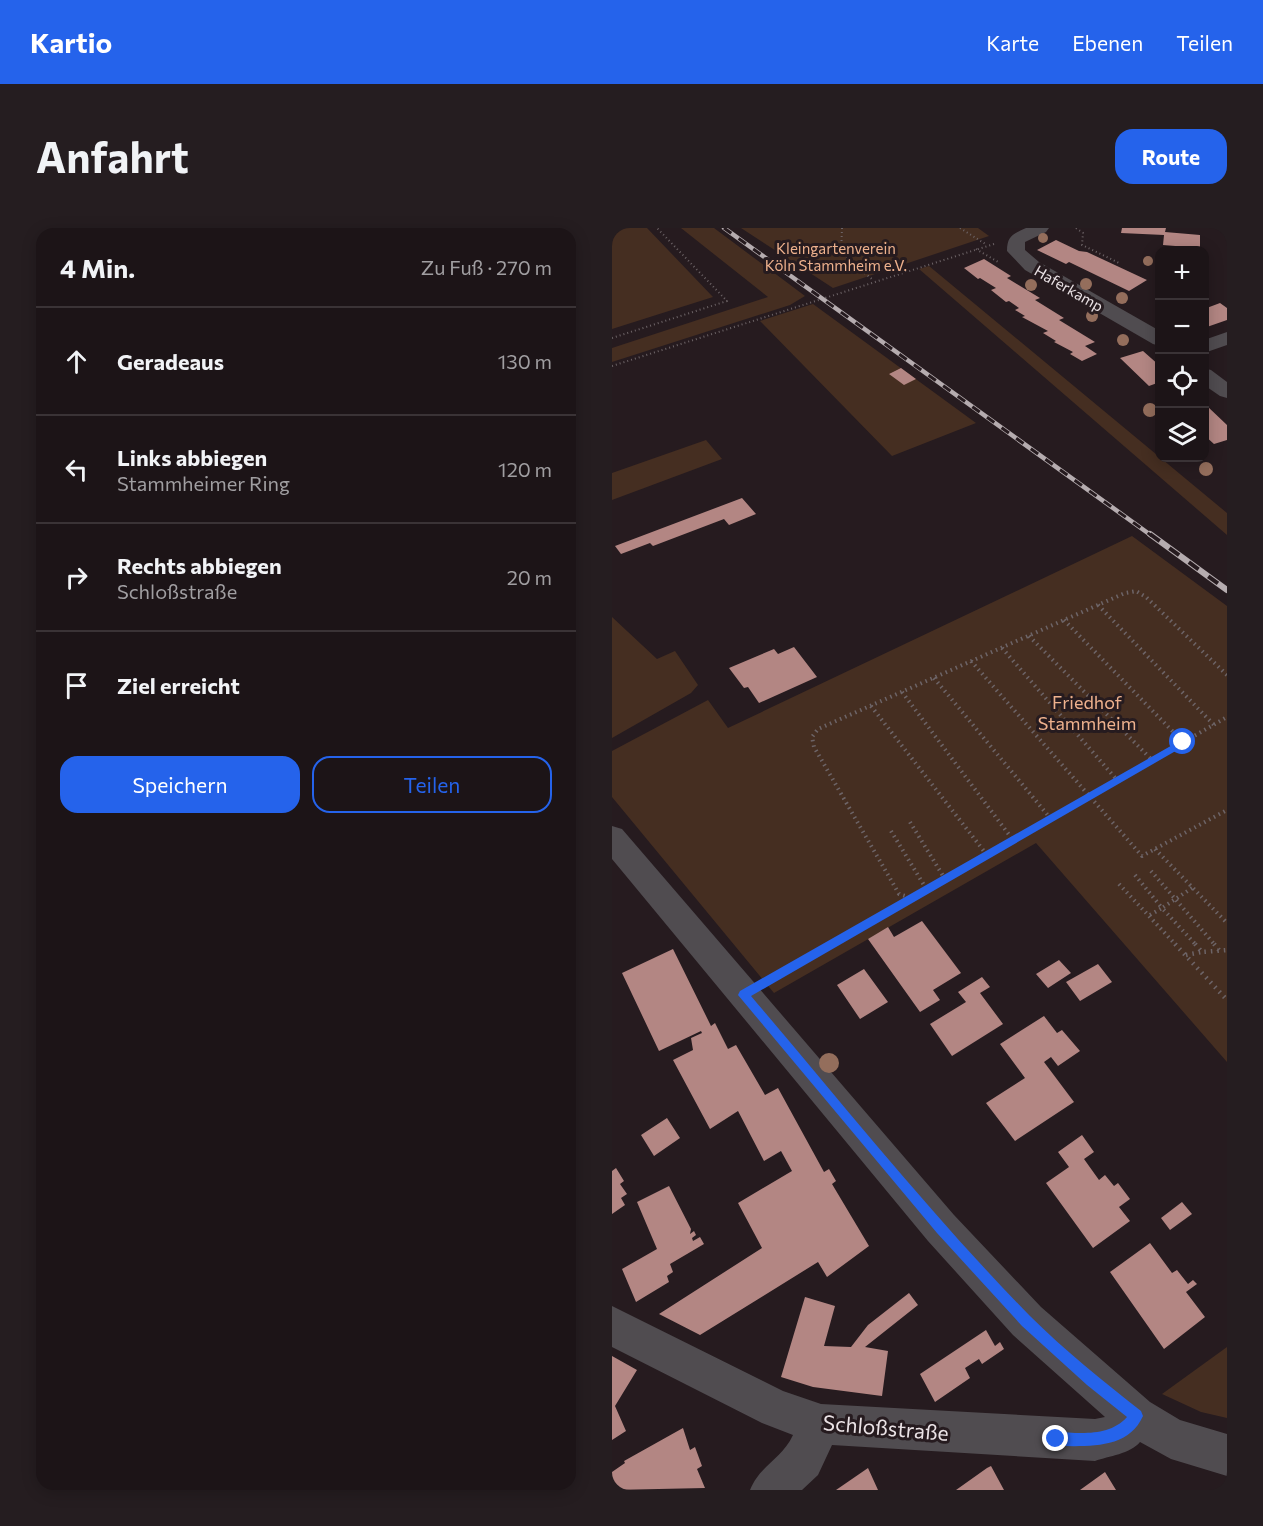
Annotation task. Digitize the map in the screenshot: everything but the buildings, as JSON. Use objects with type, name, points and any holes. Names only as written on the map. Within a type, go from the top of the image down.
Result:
[{"type":"street","points":[[1016,240],[1040,228]]},
{"type":"street","name":"Haferkamp","points":[[1016,240],[1016,251],[1032,266],[1155,337]]},
{"type":"street","points":[[1209,345],[1227,338]]},
{"type":"street","points":[[1209,378],[1227,392]]},
{"type":"street","points":[[612,838],[941,1228],[1019,1313],[1092,1380],[1136,1416],[1171,1438],[1227,1455]]},
{"type":"street","name":"Schloßstraße","points":[[612,1326],[776,1409],[821,1424],[1095,1440],[1122,1432],[1136,1416]]},
{"type":"street","points":[[771,1490],[803,1460],[821,1424]]},
{"type":"path","points":[[612,338],[727,301],[657,228]]},
{"type":"path","points":[[842,228],[841,253],[874,280]]},
{"type":"path","points":[[960,228],[988,245]]},
{"type":"path","points":[[1076,228],[1083,233],[1082,245],[1119,263]]},
{"type":"path","points":[[612,366],[874,280],[988,245],[1016,240]]},
{"type":"path","points":[[912,898],[899,894],[814,747],[812,737],[818,729],[1125,593],[1136,591],[1146,597],[1227,675]]},
{"type":"path","points":[[1098,605],[1214,725]]},
{"type":"path","points":[[1064,620],[1183,742]]},
{"type":"path","points":[[1029,636],[1152,760]]},
{"type":"path","points":[[1002,648],[1118,780]]},
{"type":"path","points":[[971,662],[1142,856],[1226,812]]},
{"type":"path","points":[[934,678],[1051,819]]},
{"type":"path","points":[[902,692],[1013,840]]},
{"type":"path","points":[[871,706],[987,855]]},
{"type":"path","points":[[744,995],[1227,717]]},
{"type":"path","points":[[910,822],[945,879]]},
{"type":"path","points":[[891,831],[927,890]]},
{"type":"path","points":[[1155,849],[1227,923]]},
{"type":"path","points":[[1151,871],[1219,950]]},
{"type":"path","points":[[1135,875],[1202,952]]},
{"type":"path","points":[[1119,884],[1227,1000]]},
{"type":"path","points":[[1148,916],[1192,888]]},
{"type":"path","points":[[1185,955],[1227,950]]},
{"type":"green space","points":[[612,228],[647,228],[713,297],[612,329]]},
{"type":"green space","points":[[681,228],[714,228],[805,296],[790,305],[612,362],[612,348],[768,297]]},
{"type":"green space","name":"Kleingartenverein Köln Stammheim e.V.","points":[[741,228],[978,228],[989,236],[833,288]]},
{"type":"green space","points":[[929,266],[1155,453],[1155,462],[1165,462],[1227,513],[1227,535],[919,269]]},
{"type":"green space","points":[[813,304],[976,423],[892,456],[760,321]]},
{"type":"green space","points":[[706,440],[722,459],[612,500],[612,473]]},
{"type":"green space","name":"Friedhof Stammheim","points":[[1132,536],[1227,606],[1227,1062],[1036,843],[774,993],[612,797],[612,751],[708,700],[728,728]]},
{"type":"green space","points":[[612,617],[657,659],[675,651],[698,685],[691,693],[612,738]]},
{"type":"green space","points":[[1227,1347],[1227,1418],[1201,1412],[1162,1394]]},
{"type":"railway","points":[[724,228],[1152,536]]},
{"type":"railway","points":[[1150,534],[1227,590]]},
{"type":"route","points":[[1056,1439],[1095,1440],[1122,1432],[1136,1416],[1027,1321],[941,1228],[744,995],[1183,742]]}]
